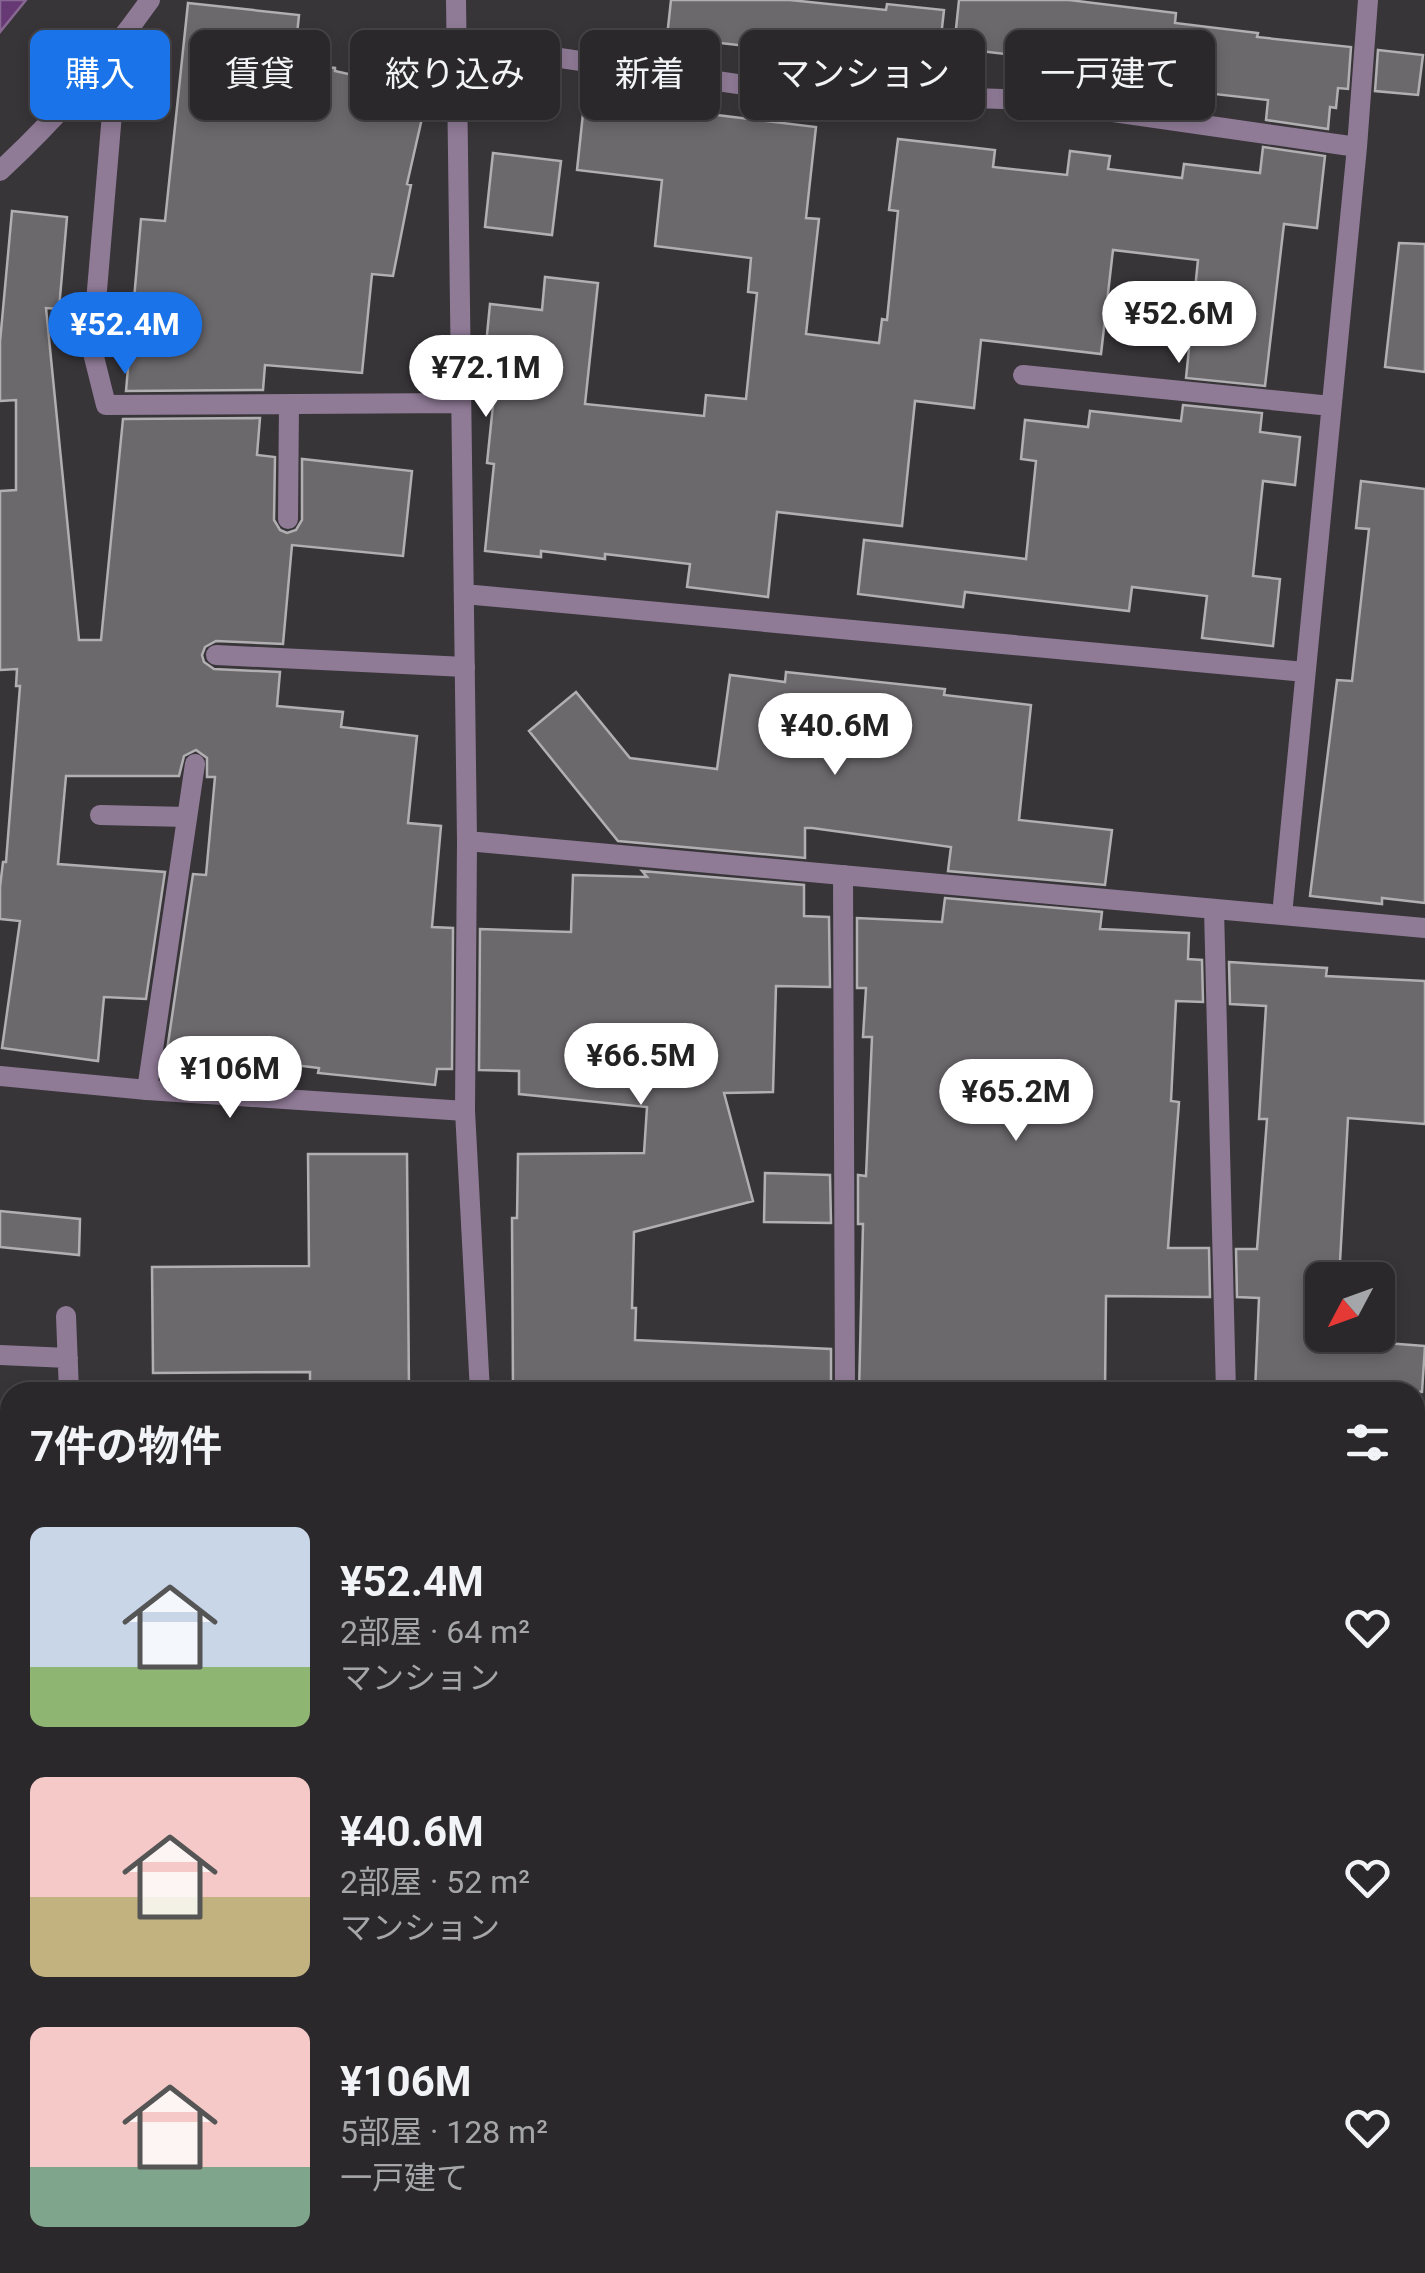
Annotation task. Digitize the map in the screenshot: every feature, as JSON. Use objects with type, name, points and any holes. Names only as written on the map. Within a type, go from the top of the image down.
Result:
[{"type":"street","points":[[128,30],[150,0]]},
{"type":"street","points":[[456,0],[457,30]]},
{"type":"street","points":[[1282,915],[1368,0]]},
{"type":"street","points":[[560,57],[792,92],[1030,100],[1357,148]]},
{"type":"street","points":[[0,170],[51,120]]},
{"type":"street","points":[[111,120],[92,349],[106,405],[461,403]]},
{"type":"street","points":[[458,120],[467,841],[464,1110],[479,1382]]},
{"type":"street","points":[[1023,376],[1331,406]]},
{"type":"street","points":[[288,520],[289,404]]},
{"type":"street","points":[[464,594],[1305,672]]},
{"type":"street","points":[[216,655],[465,667]]},
{"type":"street","points":[[147,1090],[195,764]]},
{"type":"street","points":[[100,814],[187,817]]},
{"type":"street","points":[[467,841],[1425,928]]},
{"type":"street","points":[[842,875],[845,1382]]},
{"type":"street","points":[[1214,909],[1226,1382]]},
{"type":"street","points":[[0,1076],[147,1090],[464,1110]]},
{"type":"street","points":[[66,1316],[69,1382]]},
{"type":"street","points":[[0,1355],[68,1358]]},
{"type":"shaded area","points":[[0,0],[26,0],[0,32]]},
{"type":"building","points":[[671,0],[790,0],[886,10],[887,4],[944,10],[942,30],[740,30],[740,45],[720,43],[720,30],[668,30]]},
{"type":"building","points":[[959,0],[1069,0],[1176,13],[1175,23],[1351,47],[1348,89],[1338,88],[1336,108],[1330,107],[1328,129],[1266,120],[1268,100],[1215,94],[1215,30],[1005,30],[1005,54],[985,52],[985,30],[956,30]]},
{"type":"building","points":[[188,3],[299,15],[297,30],[190,30],[190,120],[330,120],[330,68],[350,74],[350,120],[422,120],[393,276],[372,274],[362,373],[265,365],[263,390],[126,391],[141,219],[165,221]]},
{"type":"building","points":[[1378,50],[1423,55],[1418,95],[1375,91]]},
{"type":"building","points":[[720,115],[816,127],[806,218],[819,219],[806,334],[879,343],[882,319],[887,320],[898,211],[889,210],[898,139],[995,150],[993,167],[1067,175],[1070,151],[1110,156],[1108,169],[1182,178],[1184,164],[1260,173],[1263,147],[1325,156],[1317,228],[1284,224],[1265,386],[1186,378],[1198,260],[1113,250],[1101,354],[981,340],[974,408],[915,401],[902,526],[777,512],[768,597],[687,587],[690,564],[605,554],[605,559],[541,551],[541,557],[485,551],[494,464],[487,463],[499,347],[486,345],[490,304],[542,310],[545,277],[598,283],[585,404],[704,416],[706,395],[746,399],[757,293],[748,292],[751,258],[655,246],[662,180],[577,170],[582,120],[720,120]]},
{"type":"building","points":[[493,153],[561,161],[552,235],[485,227]]},
{"type":"building","points":[[12,211],[67,217],[59,309],[46,308],[79,640],[101,640],[123,419],[260,418],[257,455],[275,457],[274,520],[287,533],[296,530],[302,520],[302,459],[412,471],[403,556],[292,545],[283,644],[216,641],[205,647],[202,655],[204,662],[214,669],[280,672],[277,706],[343,712],[341,727],[417,736],[408,823],[441,826],[432,927],[453,928],[452,1069],[437,1069],[435,1085],[318,1073],[319,1068],[220,1056],[219,1069],[165,1064],[193,874],[206,875],[215,777],[207,777],[207,758],[196,750],[184,756],[179,776],[66,776],[58,864],[165,872],[146,999],[104,997],[98,1061],[2,1048],[20,921],[0,919],[20,686],[16,686],[17,669],[0,670],[0,491],[16,490],[16,400],[0,401],[0,342]]},
{"type":"building","points":[[1399,243],[1425,244],[1425,372],[1385,367]]},
{"type":"building","points":[[1183,405],[1262,413],[1260,432],[1300,437],[1295,485],[1263,481],[1253,576],[1280,579],[1273,646],[1202,638],[1207,596],[1132,587],[1129,611],[965,592],[963,607],[858,594],[864,540],[1026,559],[1036,461],[1021,459],[1025,420],[1088,427],[1090,411],[1181,421]]},
{"type":"building","points":[[1361,481],[1425,489],[1425,903],[1382,898],[1382,904],[1310,896],[1337,680],[1352,681],[1369,529],[1356,528]]},
{"type":"building","points":[[786,672],[945,689],[944,695],[1031,705],[1019,820],[1112,830],[1105,885],[948,871],[951,847],[812,828],[805,828],[805,858],[618,841],[529,731],[576,692],[630,758],[717,769],[730,675],[785,682]]},
{"type":"building","points":[[642,871],[804,885],[804,916],[829,917],[830,987],[776,986],[773,1092],[724,1093],[753,1201],[634,1232],[635,1340],[831,1349],[831,1382],[513,1382],[512,1218],[517,1218],[518,1154],[644,1153],[647,1107],[519,1094],[519,1071],[479,1070],[480,929],[571,932],[573,875],[647,877]]},
{"type":"building","points":[[945,898],[1102,912],[1100,929],[1189,933],[1188,959],[1202,960],[1203,1002],[1176,1001],[1171,1101],[1179,1102],[1168,1248],[1209,1248],[1210,1297],[1106,1296],[1105,1382],[859,1382],[863,1224],[858,1224],[858,1175],[866,1176],[872,1037],[863,1037],[866,988],[857,988],[857,918],[942,922]]},
{"type":"building","points":[[1229,962],[1327,968],[1326,976],[1425,981],[1425,1124],[1348,1118],[1340,1262],[1305,1262],[1305,1352],[1395,1352],[1395,1344],[1425,1346],[1423,1382],[1255,1382],[1259,1298],[1237,1297],[1236,1249],[1257,1249],[1267,1119],[1259,1119],[1266,1006],[1230,1004]]},
{"type":"building","points":[[308,1154],[407,1154],[409,1382],[310,1382],[310,1372],[153,1373],[152,1267],[309,1266]]},
{"type":"building","points":[[765,1173],[830,1175],[831,1223],[764,1222]]},
{"type":"building","points":[[0,1211],[80,1219],[79,1255],[0,1247]]}]
